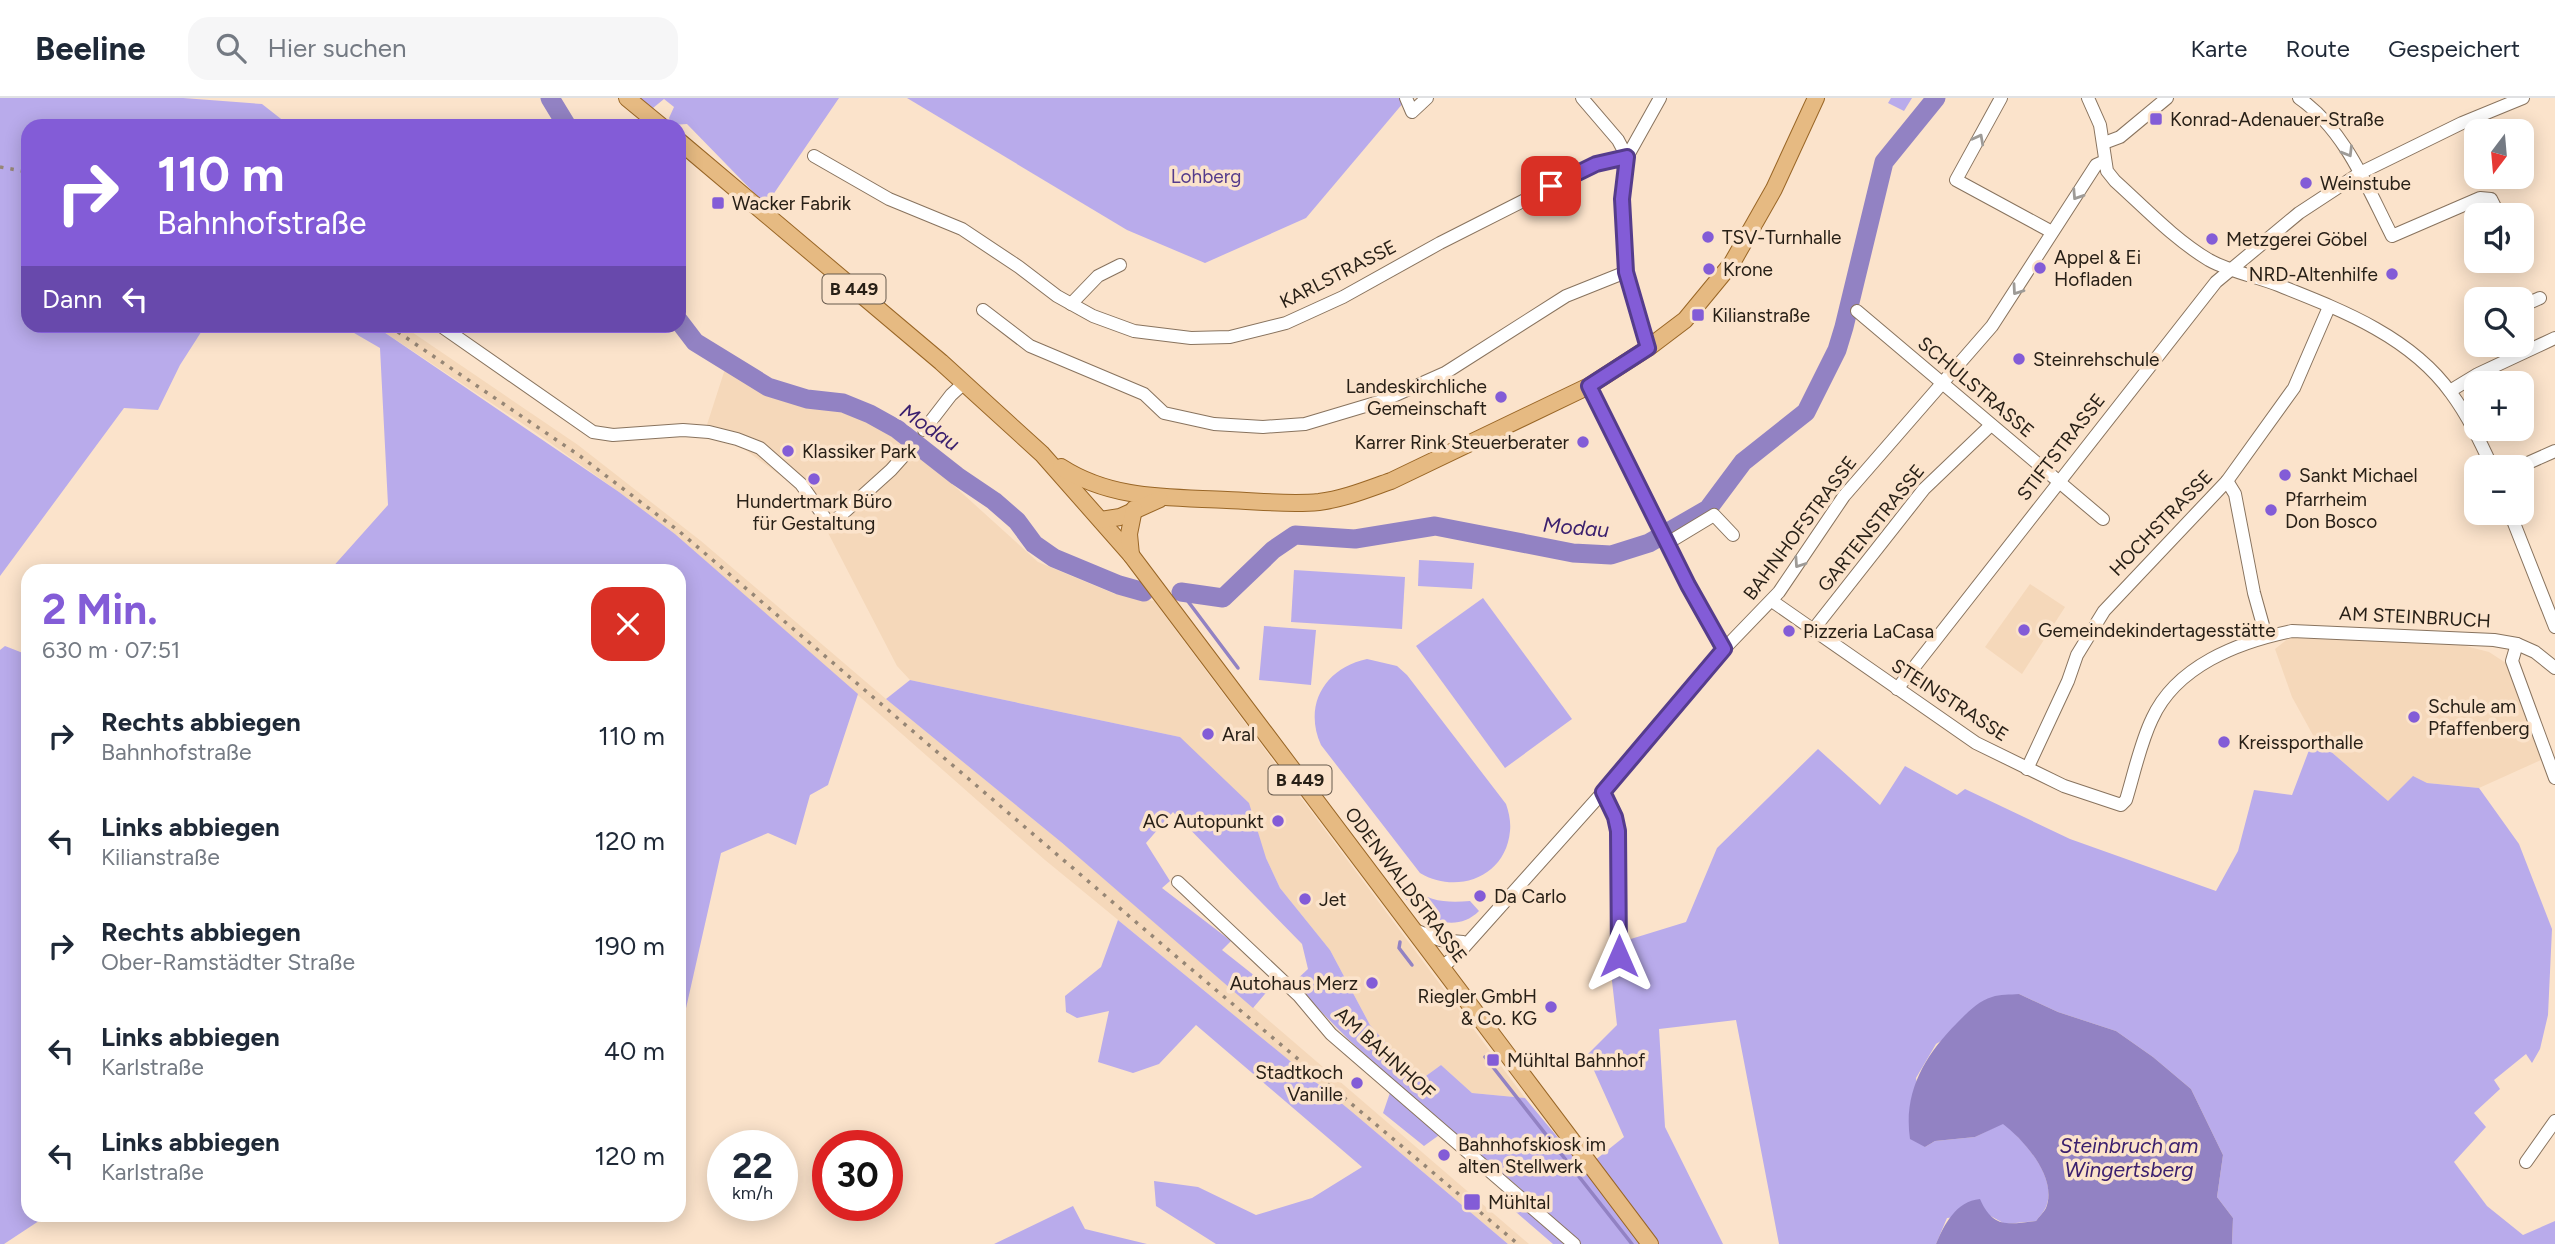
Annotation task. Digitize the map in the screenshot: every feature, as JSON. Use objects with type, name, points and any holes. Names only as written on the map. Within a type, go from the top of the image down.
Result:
[{"type":"main road","points":[[627,98],[649,119]]},
{"type":"main road","points":[[1042,454],[1089,483],[1135,502],[1166,497],[1320,502],[1391,481],[1589,386],[1648,348],[1685,320],[1732,263],[1774,189],[1816,98]]},
{"type":"main road","name":"B 449","points":[[686,147],[964,383],[1042,454],[1101,520]]},
{"type":"main road","points":[[1101,520],[1120,517],[1135,502]]},
{"type":"main road","points":[[1131,555],[1129,534],[1135,502]]},
{"type":"main road","name":"ODENWALDSTRASSE","points":[[1101,520],[1131,555],[1650,1244]]},
{"type":"street","points":[[1405,98],[1412,112],[1427,98]]},
{"type":"street","points":[[1582,98],[1618,140],[1627,157]]},
{"type":"street","points":[[1648,348],[1626,272],[1622,199],[1627,157],[1660,98]]},
{"type":"street","points":[[2001,98],[1956,180],[2052,232]]},
{"type":"street","points":[[2088,98],[2100,125],[2108,171],[2115,181],[2181,241],[2231,271],[2263,279],[2364,321],[2397,342],[2429,368],[2450,391],[2474,428],[2486,455]]},
{"type":"street","points":[[2104,143],[2120,137],[2167,98]]},
{"type":"street","points":[[2299,98],[2333,129],[2360,173],[2392,236],[2464,205]]},
{"type":"street","name":"STIFTSTRASSE","points":[[1897,689],[2216,282],[2269,236],[2360,173],[2462,123],[2522,98]]},
{"type":"street","name":"KARLSTRASSE","points":[[814,156],[888,199],[962,229],[1071,304],[1093,316],[1135,331],[1191,338],[1230,337],[1286,323],[1343,297],[1440,243],[1596,164],[1627,157]]},
{"type":"street","name":"BAHNHOFSTRASSE","points":[[1442,967],[1458,954],[1603,792],[1724,649],[1772,601],[1844,496],[1992,326],[2096,165],[2105,161]]},
{"type":"street","points":[[2468,203],[2480,198],[2491,199],[2493,203]]},
{"type":"street","points":[[1071,304],[1098,276],[1120,265]]},
{"type":"street","points":[[983,310],[1030,346],[1144,394],[1164,413],[1214,424],[1263,427],[1305,424],[1382,401],[1445,373],[1566,296],[1626,272]]},
{"type":"street","points":[[2534,301],[2540,298]]},
{"type":"street","name":"HOCHSTRASSE","points":[[2027,769],[2068,681],[2077,655],[2104,611],[2227,481],[2294,388],[2329,307]]},
{"type":"street","name":"SCHULSTRASSE","points":[[1857,311],[2102,519]]},
{"type":"street","points":[[452,333],[593,432],[613,435],[683,430],[709,432],[760,448],[801,484],[830,524],[891,470],[908,451]]},
{"type":"street","points":[[2450,391],[2490,368],[2555,338]]},
{"type":"street","points":[[924,430],[951,395],[964,383]]},
{"type":"street","points":[[1589,386],[1667,544],[1724,649]]},
{"type":"street","name":"GARTENSTRASSE","points":[[1813,630],[1924,489],[1991,425]]},
{"type":"street","points":[[2534,460],[2555,451]]},
{"type":"street","points":[[2227,481],[2235,494],[2254,593],[2266,636]]},
{"type":"street","points":[[1667,544],[1714,515],[1733,535]]},
{"type":"street","points":[[2515,525],[2555,627]]},
{"type":"street","name":"STEINSTRASSE","points":[[1772,601],[1976,743],[2064,786],[2121,805]]},
{"type":"street","name":"AM STEINBRUCH","points":[[2121,805],[2126,800],[2151,720],[2172,687],[2189,672],[2224,653],[2266,636],[2304,631],[2475,637],[2517,644],[2535,652],[2555,668]]},
{"type":"street","points":[[2517,644],[2512,661],[2555,778]]},
{"type":"street","points":[[1603,792],[1615,817],[1618,831],[1619,956]]},
{"type":"street","name":"AM BAHNHOF","points":[[1178,882],[1299,996],[1331,1034],[1574,1244]]},
{"type":"street","points":[[1415,930],[1440,940],[1463,942]]},
{"type":"street","name":"BAHNHOFSTRASSE","points":[[1442,967],[1447,954],[1476,934]]},
{"type":"street","points":[[2526,1162],[2555,1121]]},
{"type":"shaded area","points":[[386,333],[413,333],[578,445],[701,541],[886,699],[1061,842],[1529,1244],[1508,1244],[1351,1111],[1045,860],[675,534],[532,430]]},
{"type":"shaded area","points":[[725,369],[763,390],[808,404],[849,410],[919,454],[1038,562],[1115,594],[1154,601],[1525,1098],[1472,1093],[1441,1065],[1419,1081],[1370,1025],[1330,950],[1280,888],[1266,858],[1180,737],[910,680],[897,666],[825,527],[792,484],[736,443],[703,437]]},
{"type":"shaded area","name":"Gemeindekindertagesstätte","points":[[2030,584],[2065,607],[2022,674],[1985,647]]},
{"type":"shaded area","name":"Schule am Pfaffenberg","points":[[2289,638],[2458,644],[2489,652],[2506,663],[2541,760],[2479,788],[2427,783],[2388,801],[2314,737],[2292,697],[2275,649]]},
{"type":"green space","points":[[0,98],[183,98],[262,104],[281,119],[21,119],[21,333],[201,333],[180,365],[158,410],[124,408],[0,576]]},
{"type":"green space","points":[[639,98],[839,98],[766,205],[686,124],[686,119],[669,119],[674,107],[664,99],[653,108]]},
{"type":"green space","name":"Lohberg","points":[[907,98],[1403,98],[1404,102],[1306,218],[1205,263],[1127,230]]},
{"type":"green space","points":[[1891,98],[1912,98],[1904,111],[1888,103]]},
{"type":"green space","points":[[354,333],[385,333],[619,492],[675,534],[858,694],[828,785],[810,795],[796,845],[768,833],[721,853],[686,1008],[686,564],[335,564],[388,505],[380,348]]},
{"type":"green space","points":[[1419,560],[1474,563],[1472,589],[1418,586]]},
{"type":"green space","points":[[1294,570],[1405,577],[1402,629],[1291,622]]},
{"type":"green space","points":[[1483,598],[1572,719],[1505,768],[1416,646]]},
{"type":"green space","points":[[1264,626],[1316,630],[1311,685],[1259,680]]},
{"type":"green space","points":[[5,646],[21,652],[21,1222],[37,1222],[4,1244],[0,1244],[0,650]]},
{"type":"green space","points":[[1367,659],[1397,666],[1407,675],[1506,804],[1510,824],[1507,847],[1490,870],[1464,882],[1434,879],[1420,873],[1321,745],[1315,716],[1322,690],[1340,671]]},
{"type":"green space","points":[[910,680],[1180,737],[1249,803],[1266,858],[1280,888],[1330,950],[1370,1025],[1419,1081],[1441,1065],[1472,1093],[1525,1098],[1584,1169],[1624,1137],[1587,1055],[1617,1025],[1608,946],[1686,922],[1717,848],[1818,749],[1880,805],[1905,766],[1957,795],[1965,789],[2070,839],[2216,891],[2238,851],[2254,790],[2292,795],[2314,737],[2388,801],[2413,776],[2427,783],[2479,788],[2519,844],[2552,929],[2548,1015],[2540,1049],[2532,1063],[2526,1054],[2494,1080],[2500,1089],[2474,1113],[2486,1127],[2454,1162],[2487,1206],[2523,1235],[2555,1221],[2555,1244],[2232,1244],[2233,1218],[2217,1197],[2223,1155],[2191,1089],[2116,1031],[2058,1012],[2019,994],[1936,1044],[1916,1078],[1925,1147],[1935,1141],[1975,1137],[2003,1123],[2029,1149],[2047,1184],[2045,1209],[2036,1221],[2005,1224],[1987,1214],[1947,1218],[1936,1244],[1779,1244],[1736,1020],[1659,1029],[1665,1127],[1723,1244],[1553,1244],[1509,1206],[1522,1190],[1449,1128],[1424,1146],[1383,1113],[1394,1081],[1293,983],[1308,969],[1302,944],[1173,812],[1146,843],[1170,881],[1162,888],[1231,941],[1222,950],[1270,988],[1253,1008],[1061,842],[886,699]]},
{"type":"green space","points":[[1411,887],[1425,896],[1439,900],[1470,901],[1479,911],[1459,922],[1437,920],[1417,909],[1401,893]]},
{"type":"green space","points":[[1118,920],[1508,1244],[1216,1244],[1156,1206],[1154,1181],[1198,1187],[1256,1215],[1312,1198],[1362,1167],[1196,1025],[1159,1064],[1133,1073],[1098,1062],[1109,1011],[1077,1018],[1066,1012],[1065,996],[1101,967]]},
{"type":"green space","points":[[1073,1206],[1085,1229],[1147,1244],[994,1244]]},
{"type":"water","name":"Steinbruch am Wingertsberg","points":[[2019,994],[2058,1012],[2116,1031],[2191,1089],[2223,1155],[2217,1197],[2233,1218],[2232,1244],[1936,1244],[1952,1215],[1964,1204],[1972,1201],[1980,1199],[1990,1216],[2009,1223],[2036,1221],[2046,1208],[2047,1184],[2043,1172],[2029,1150],[2003,1124],[1975,1137],[1935,1141],[1925,1147],[1910,1139],[1913,1090],[1935,1048],[1961,1019],[1982,1001],[1998,995]]},
{"type":"waterway","name":"Modau","points":[[550,98],[563,119]]},
{"type":"waterway","name":"Modau","points":[[1181,592],[1223,598],[1273,550],[1295,535],[1355,539],[1435,526],[1573,553],[1611,555],[1649,543],[1708,509],[1743,462],[1806,412],[1837,350],[1884,162],[1936,98]]},
{"type":"waterway","name":"Modau","points":[[686,330],[695,342],[768,387],[807,399],[843,403],[897,429],[994,501],[1017,521],[1034,544],[1054,558],[1119,585],[1144,592]]},
{"type":"waterway","points":[[1181,592],[1238,668]]},
{"type":"waterway","points":[[1400,942],[1399,948],[1412,965]]},
{"type":"waterway","points":[[1485,1057],[1632,1244]]},
{"type":"railway","points":[[0,167],[21,171]]},
{"type":"railway","points":[[399,333],[580,456],[680,532],[1178,958],[1518,1244]]},
{"type":"place","name":"Konrad-Adenauer-Straße","points":[[2156,119]]},
{"type":"place","name":"Weinstube","points":[[2306,183]]},
{"type":"place","name":"Wacker Fabrik","points":[[718,203]]},
{"type":"place","name":"TSV-Turnhalle","points":[[1708,237]]},
{"type":"place","name":"Metzgerei Göbel","points":[[2212,239]]},
{"type":"place","name":"Appel & Ei Hofladen","points":[[2040,268]]},
{"type":"place","name":"Krone","points":[[1709,269]]},
{"type":"place","name":"NRD-Altenhilfe","points":[[2392,274]]},
{"type":"place","name":"Kilianstraße","points":[[1698,315]]},
{"type":"place","name":"Steinrehschule","points":[[2019,359]]},
{"type":"place","name":"Landeskirchliche Gemeinschaft","points":[[1501,397]]},
{"type":"place","name":"Karrer Rink Steuerberater","points":[[1583,442]]},
{"type":"place","name":"Klassiker Park","points":[[788,451]]},
{"type":"place","name":"Sankt Michael","points":[[2285,475]]},
{"type":"place","name":"Hundertmark Büro für Gestaltung","points":[[814,479]]},
{"type":"place","name":"Pfarrheim Don Bosco","points":[[2271,510]]},
{"type":"place","name":"Gemeindekindertagesstätte","points":[[2024,630]]},
{"type":"place","name":"Pizzeria LaCasa","points":[[1789,631]]},
{"type":"place","name":"Schule am Pfaffenberg","points":[[2414,717]]},
{"type":"place","name":"Aral","points":[[1208,734]]},
{"type":"place","name":"Kreissporthalle","points":[[2224,742]]},
{"type":"place","name":"AC Autopunkt","points":[[1278,821]]},
{"type":"place","name":"Da Carlo","points":[[1480,896]]},
{"type":"place","name":"Jet","points":[[1305,899]]},
{"type":"place","name":"Autohaus Merz","points":[[1372,983]]},
{"type":"place","name":"Riegler GmbH & Co. KG","points":[[1551,1007]]},
{"type":"place","name":"Mühltal Bahnhof","points":[[1493,1060]]},
{"type":"place","name":"Stadtkoch Vanille","points":[[1357,1083]]},
{"type":"place","name":"Bahnhofskiosk im alten Stellwerk","points":[[1444,1155]]},
{"type":"place","name":"Mühltal","points":[[1472,1202]]},
{"type":"route","points":[[1551,186],[1596,164],[1627,157],[1622,199],[1626,272],[1648,348],[1589,386],[1698,605],[1724,649],[1603,792],[1615,817],[1618,831],[1619,956]]}]
